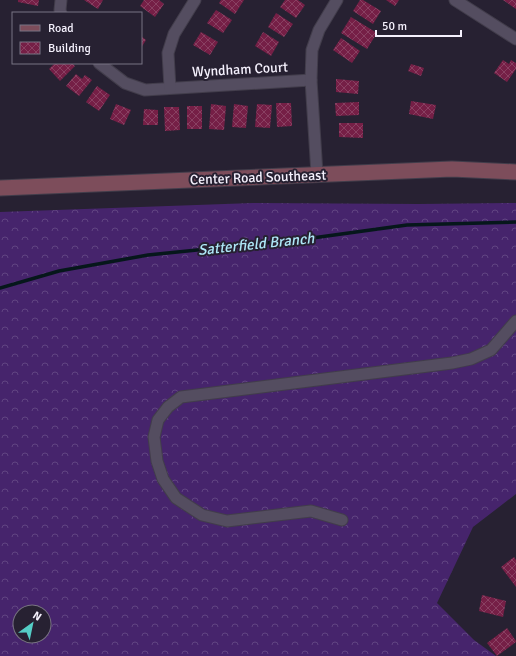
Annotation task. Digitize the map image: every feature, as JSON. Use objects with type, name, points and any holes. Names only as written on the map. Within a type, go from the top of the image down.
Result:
[{"type":"street","points":[[61,0],[61,12]]},
{"type":"street","points":[[170,88],[168,53],[174,34],[196,0]]},
{"type":"street","points":[[316,174],[311,80],[312,50],[319,30],[337,0]]},
{"type":"street","points":[[455,0],[516,39]]},
{"type":"street","name":"Wyndham Court","points":[[100,64],[125,83],[145,90],[311,80]]},
{"type":"street","name":"Center Road Southeast","points":[[0,188],[452,169],[516,172]]},
{"type":"street","points":[[342,520],[311,511],[227,521],[202,515],[176,498],[163,479],[157,461],[154,437],[158,420],[168,407],[181,397],[452,363],[470,359],[491,350],[516,321]]},
{"type":"green space","points":[[253,203],[516,203],[516,494],[473,527],[437,603],[474,640],[496,656],[0,656],[0,212]]},
{"type":"building","points":[[18,0],[39,0],[38,6],[18,2]]},
{"type":"building","points":[[84,0],[103,0],[98,9]]},
{"type":"building","points":[[144,0],[159,0],[164,4],[155,17],[140,6]]},
{"type":"building","points":[[221,0],[244,0],[235,14],[219,3]]},
{"type":"building","points":[[285,0],[298,0],[305,5],[296,18],[280,7]]},
{"type":"building","points":[[360,0],[363,0],[381,11],[373,24],[353,11]]},
{"type":"building","points":[[386,0],[399,0],[395,6]]},
{"type":"building","points":[[503,0],[516,0],[516,9]]},
{"type":"building","points":[[216,10],[232,20],[223,33],[207,23]]},
{"type":"building","points":[[276,13],[293,24],[284,37],[268,27]]},
{"type":"building","points":[[351,17],[377,33],[367,49],[341,33]]},
{"type":"building","points":[[201,32],[218,42],[210,55],[193,45]]},
{"type":"building","points":[[263,32],[279,42],[271,56],[255,46]]},
{"type":"building","points":[[142,37],[146,40],[142,46]]},
{"type":"building","points":[[341,38],[360,51],[352,63],[333,50]]},
{"type":"building","points":[[503,60],[509,64],[511,60],[516,63],[516,69],[507,82],[494,73]]},
{"type":"building","points":[[54,64],[73,64],[75,66],[60,81],[49,69]]},
{"type":"building","points":[[411,64],[424,68],[421,76],[408,71]]},
{"type":"building","points":[[76,74],[82,79],[85,75],[92,80],[79,96],[66,86]]},
{"type":"building","points":[[336,79],[359,81],[358,94],[336,92]]},
{"type":"building","points":[[97,86],[110,95],[99,111],[86,102]]},
{"type":"building","points":[[411,101],[436,105],[433,119],[409,114]]},
{"type":"building","points":[[359,102],[359,115],[336,116],[335,103]]},
{"type":"building","points":[[276,103],[291,103],[292,126],[277,127]]},
{"type":"building","points":[[116,104],[131,110],[124,125],[110,119]]},
{"type":"building","points":[[211,104],[226,106],[224,130],[209,129]]},
{"type":"building","points":[[234,104],[248,106],[246,128],[232,127]]},
{"type":"building","points":[[257,104],[272,105],[270,128],[255,127]]},
{"type":"building","points":[[187,106],[202,106],[202,129],[187,129]]},
{"type":"building","points":[[164,107],[179,107],[180,130],[165,131]]},
{"type":"building","points":[[144,109],[158,110],[158,125],[143,125]]},
{"type":"building","points":[[339,123],[363,123],[363,138],[339,137]]},
{"type":"building","points":[[514,557],[516,560],[516,587],[501,567]]},
{"type":"building","points":[[482,595],[506,601],[503,617],[479,611]]},
{"type":"building","points":[[507,628],[516,642],[497,656],[487,643]]},
{"type":"waterway","name":"Satterfield Branch","points":[[0,288],[59,271],[148,255],[305,239],[407,225],[516,222]]}]
